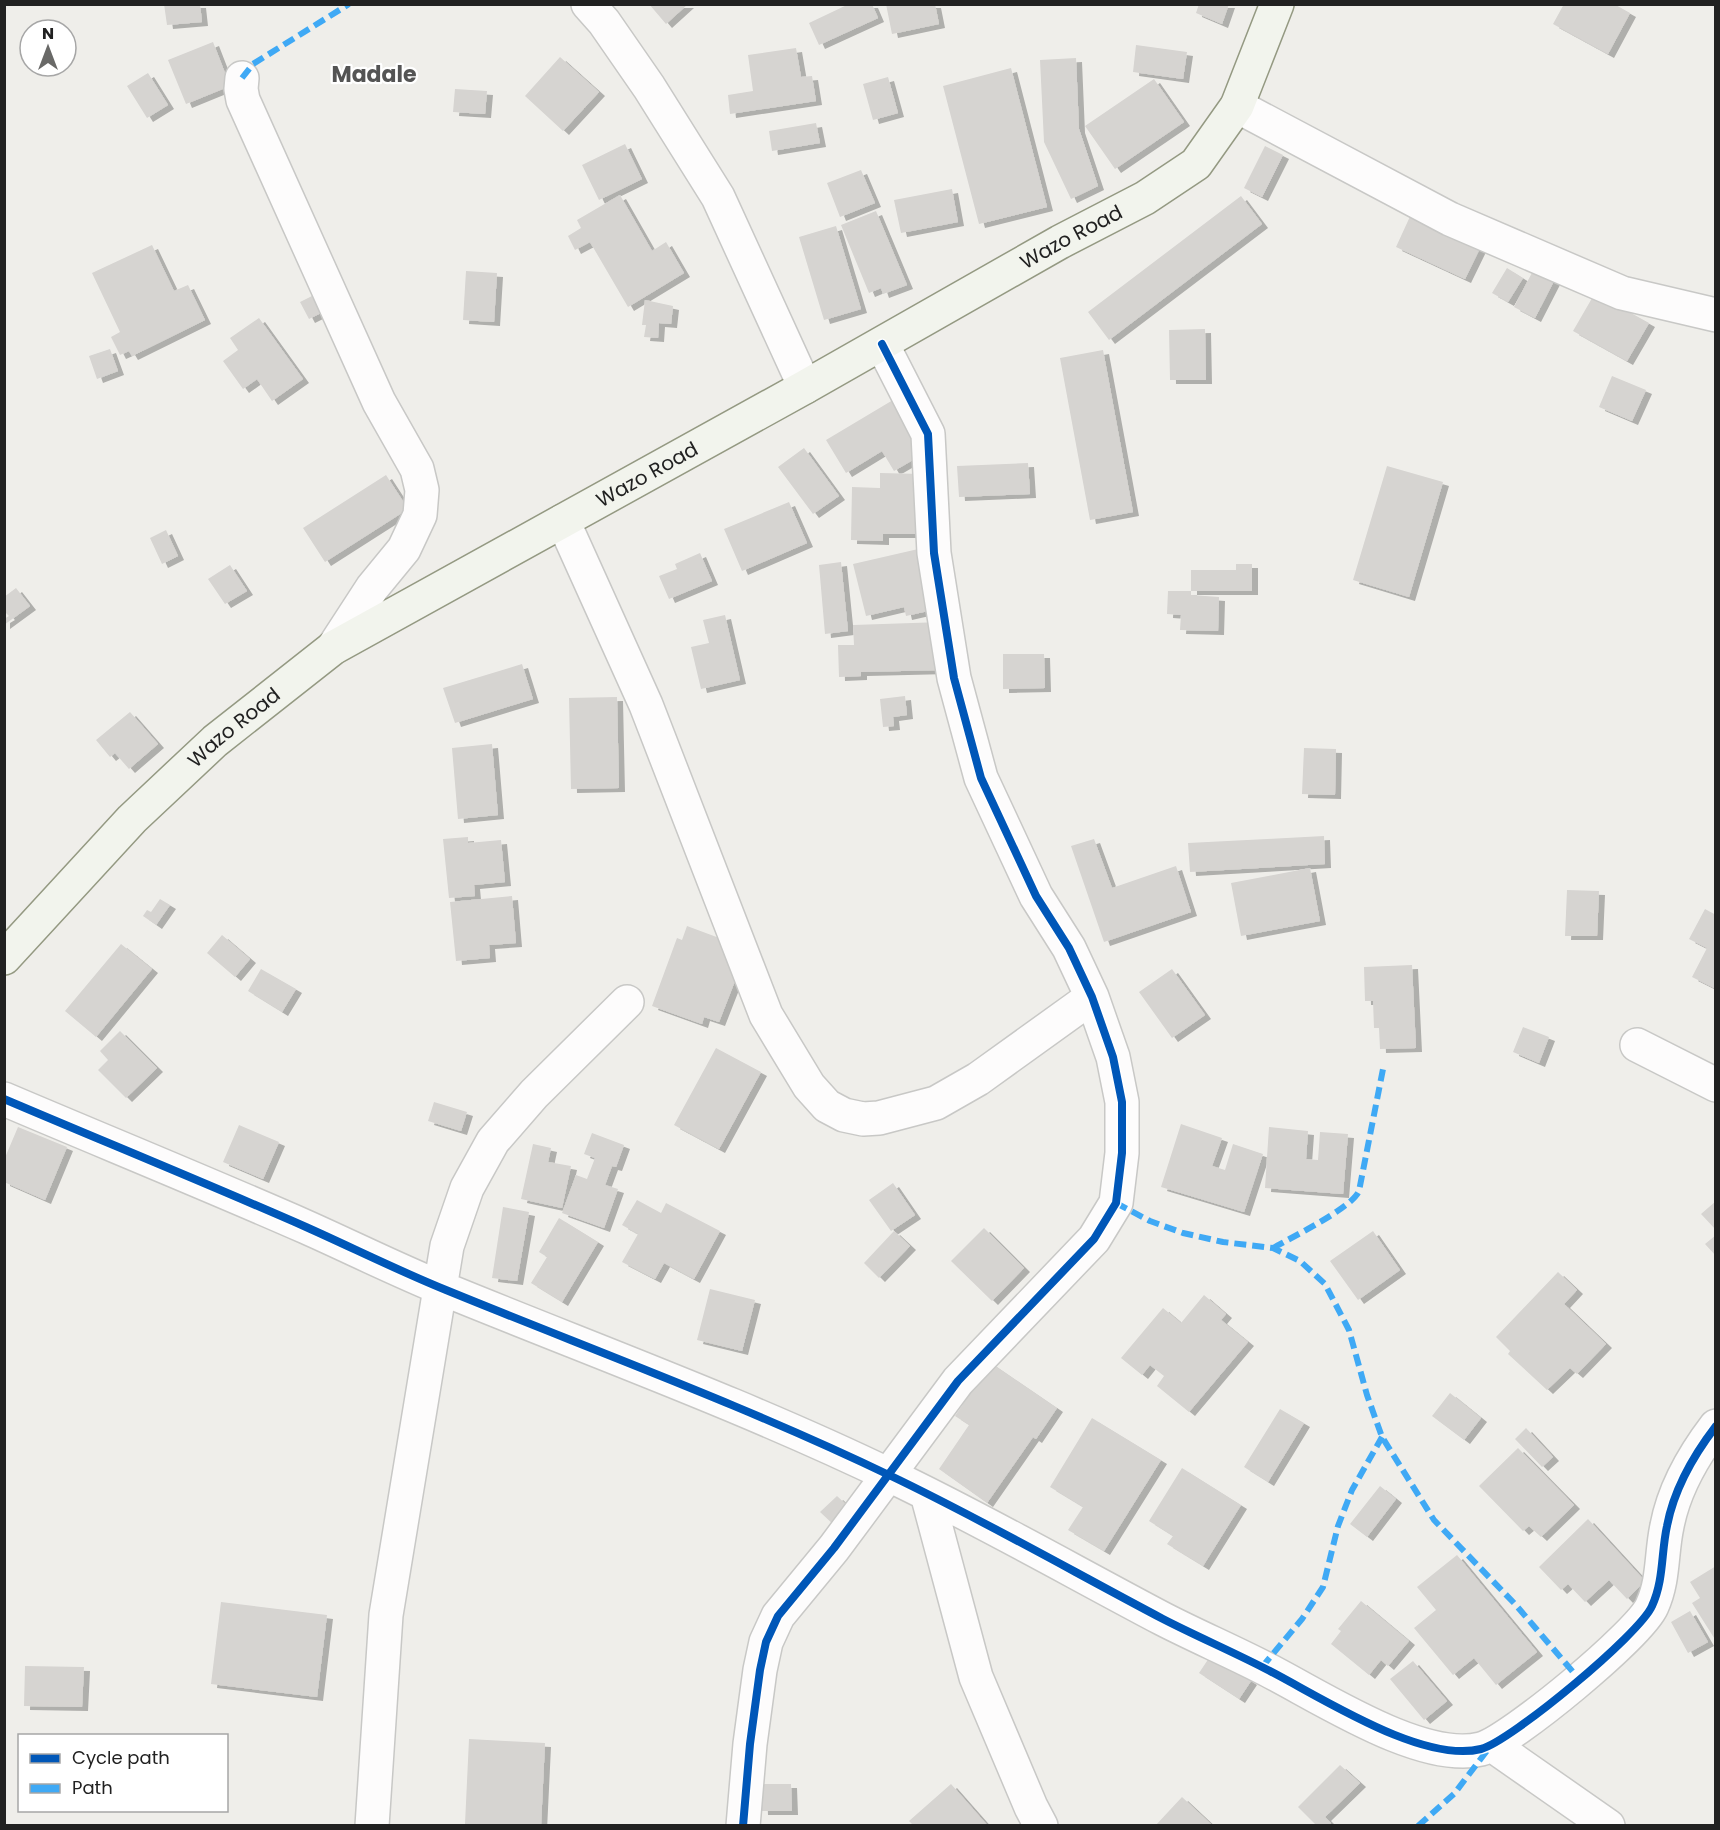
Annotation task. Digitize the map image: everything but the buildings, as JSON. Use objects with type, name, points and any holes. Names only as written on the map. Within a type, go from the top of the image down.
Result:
[{"type":"main road","name":"Wazo Road","points":[[4,958],[132,819],[215,741],[333,648],[882,344],[1060,242],[1145,198],[1196,164],[1237,106],[1277,4]]},
{"type":"street","points":[[588,4],[604,22],[649,87],[718,197],[805,387]]},
{"type":"street","points":[[242,78],[243,100],[379,402],[417,469],[422,490],[420,515],[404,549],[372,588],[333,648]]},
{"type":"street","points":[[1237,106],[1450,219],[1622,293],[1716,315]]},
{"type":"street","points":[[743,1826],[750,1744],[760,1670],[766,1642],[778,1616],[834,1548],[958,1382],[1094,1239],[1116,1203],[1122,1153],[1122,1102],[1113,1057],[1092,997],[1069,948],[1036,896],[981,778],[954,678],[934,553],[928,434],[882,344]]},
{"type":"street","points":[[563,521],[646,705],[766,1015],[809,1086],[827,1106],[844,1115],[863,1119],[879,1118],[936,1103],[978,1079],[1092,997]]},
{"type":"street","points":[[372,1826],[386,1615],[447,1246],[467,1188],[493,1141],[534,1094],[627,1002]]},
{"type":"street","points":[[1638,1045],[1716,1085]]},
{"type":"street","points":[[4,1099],[303,1226],[440,1288],[769,1420],[890,1475],[1173,1624],[1262,1667],[1374,1726],[1425,1746],[1474,1751],[1492,1745],[1526,1723],[1621,1644],[1651,1611],[1662,1580],[1666,1527],[1680,1483],[1716,1426]]},
{"type":"street","points":[[927,1494],[976,1677],[1041,1826]]},
{"type":"street","points":[[1492,1745],[1608,1826]]},
{"type":"marked path","points":[[242,78],[253,64],[349,4]]},
{"type":"marked path","points":[[1273,1248],[1334,1214],[1359,1191],[1384,1064]]},
{"type":"marked path","points":[[1116,1203],[1150,1221],[1183,1233],[1223,1242],[1273,1248],[1300,1261],[1325,1284],[1349,1330],[1367,1395],[1382,1437],[1434,1520],[1515,1604],[1579,1679]]},
{"type":"marked path","points":[[1262,1667],[1302,1619],[1323,1587],[1338,1526],[1352,1490],[1382,1437]]},
{"type":"marked path","points":[[1418,1826],[1454,1794],[1489,1748]]},
{"type":"cycle path","points":[[743,1826],[750,1744],[760,1670],[766,1642],[778,1616],[834,1548],[958,1381],[1094,1239],[1116,1203],[1122,1153],[1122,1102],[1113,1057],[1092,997],[1069,948],[1036,896],[981,778],[954,678],[934,553],[928,434],[882,344]]},
{"type":"cycle path","points":[[4,1099],[306,1227],[428,1283],[726,1402],[836,1450],[960,1510],[1163,1619],[1264,1668],[1370,1724],[1429,1746],[1457,1751],[1481,1749],[1496,1742],[1545,1708],[1573,1685],[1642,1620],[1652,1606],[1659,1586],[1665,1536],[1674,1499],[1692,1461],[1716,1426]]},
{"type":"district","name":"Madale","points":[[374,74]]}]
